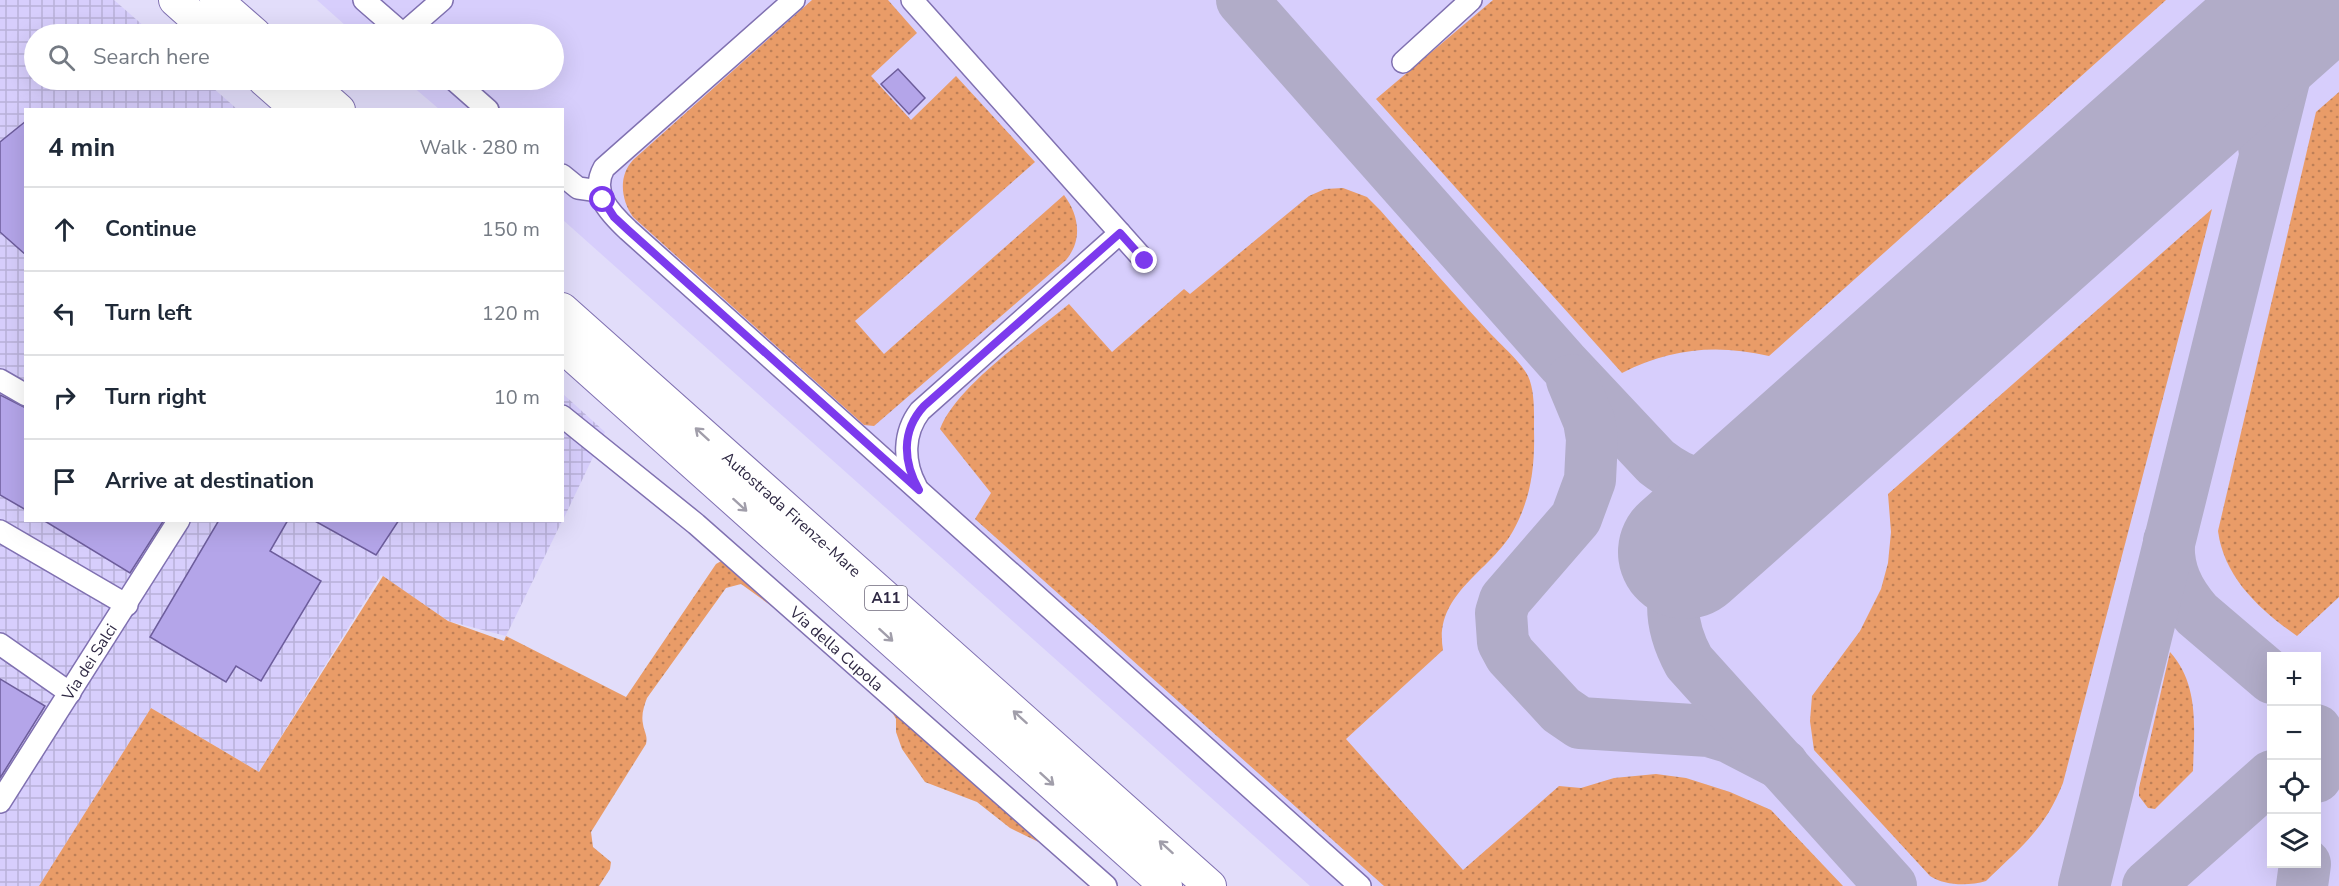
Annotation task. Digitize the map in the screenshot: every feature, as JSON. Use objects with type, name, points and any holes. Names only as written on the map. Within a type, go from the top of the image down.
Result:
[{"type":"highway","points":[[174,0],[202,24]]},
{"type":"highway","points":[[216,0],[244,24]]},
{"type":"highway","points":[[275,90],[296,108]]},
{"type":"highway","points":[[316,90],[337,108]]},
{"type":"highway","name":"Autostrada Firenze-Mare","points":[[564,311],[1210,886]]},
{"type":"highway","name":"Autostrada Firenze-Mare","points":[[564,348],[1166,886]]},
{"type":"street","points":[[364,0],[392,24]]},
{"type":"street","points":[[414,24],[442,0]]},
{"type":"street","points":[[794,0],[604,168],[598,183],[599,191],[614,217],[1360,886]]},
{"type":"street","points":[[912,0],[1145,261]]},
{"type":"street","points":[[1403,62],[1471,0]]},
{"type":"street","points":[[465,90],[486,108]]},
{"type":"street","points":[[564,177],[578,188],[599,191]]},
{"type":"street","points":[[919,490],[909,472],[906,452],[910,427],[920,411],[1120,233]]},
{"type":"street","points":[[0,380],[24,394]]},
{"type":"street","name":"Via della Cupola","points":[[564,418],[696,524],[1106,886]]},
{"type":"street","name":"Via dei Salci","points":[[0,802],[178,522]]},
{"type":"street","points":[[0,531],[127,605]]},
{"type":"street","points":[[0,645],[70,693]]},
{"type":"shaded area","points":[[0,0],[114,0],[142,24],[24,24],[24,90],[215,90],[236,108],[24,108],[24,522],[562,522],[506,636],[448,621],[381,575],[259,772],[151,708],[39,886],[0,886]]},
{"type":"shaded area","points":[[317,0],[2339,0],[2339,886],[1310,886],[564,221],[564,108],[438,108],[417,90],[564,90],[564,24],[344,24]]},
{"type":"shaded area","points":[[812,0],[888,0],[917,33],[871,76],[911,120],[956,76],[1035,162],[855,321],[884,354],[1064,195],[1076,219],[1077,236],[1066,260],[874,426],[864,425],[633,217],[624,196],[625,173],[633,160]]},
{"type":"shaded area","points":[[1493,0],[2166,0],[1769,356],[1731,350],[1676,353],[1622,373],[1376,99]]},
{"type":"shaded area","points":[[2339,92],[2339,597],[2297,636],[2270,616],[2246,592],[2228,564],[2218,531],[2316,112]]},
{"type":"shaded area","points":[[1343,188],[1367,197],[1521,365],[1530,382],[1534,416],[1534,456],[1531,482],[1524,507],[1513,531],[1503,546],[1466,585],[1446,614],[1442,630],[1443,650],[1346,739],[1463,870],[1559,786],[1581,788],[1614,778],[1656,774],[1686,778],[1730,792],[1771,810],[1843,886],[1384,886],[975,519],[991,493],[940,429],[962,395],[979,378],[1069,304],[1112,352],[1184,289],[1190,294],[1309,196],[1325,189]]},
{"type":"shaded area","points":[[2212,209],[2063,783],[2040,825],[1986,881],[1972,884],[1943,882],[1930,876],[1814,750],[1810,721],[1812,696],[1860,631],[1881,589],[1888,563],[1891,532],[1888,494]]},
{"type":"shaded area","points":[[564,395],[605,432],[564,518]]},
{"type":"shaded area","points":[[723,560],[796,617],[1100,886],[1095,886],[1055,850],[1010,828],[977,802],[925,782],[902,749],[896,732],[896,719],[887,703],[777,610],[741,584],[726,588],[647,698],[642,717],[646,744],[591,832],[593,847],[611,862],[610,869],[599,886],[39,886],[151,708],[259,772],[383,576],[448,621],[504,641],[506,636],[626,697],[716,564]]},
{"type":"shaded area","points":[[2170,652],[2180,665],[2191,693],[2194,724],[2193,771],[2155,809],[2148,808],[2139,796],[2139,788]]},
{"type":"building","points":[[898,69],[925,98],[909,114],[881,84]]},
{"type":"building","points":[[24,123],[24,253],[0,232],[0,142]]},
{"type":"building","points":[[0,395],[24,407],[24,509],[0,495]]},
{"type":"building","points":[[46,522],[163,522],[130,573]]},
{"type":"building","points":[[218,522],[287,522],[270,551],[321,581],[261,681],[236,666],[226,682],[150,637]]},
{"type":"building","points":[[317,522],[398,522],[376,555]]},
{"type":"building","points":[[0,679],[45,706],[0,778]]},
{"type":"taxiway","points":[[1242,0],[1563,363],[1656,462],[1680,477],[1703,485],[1724,486],[1765,471],[1824,427]]},
{"type":"taxiway","points":[[2084,886],[2294,40],[2316,0]]},
{"type":"taxiway","points":[[2167,124],[2204,104],[2222,102],[2233,104],[2249,115],[2255,123],[2260,132],[2265,153]]},
{"type":"taxiway","points":[[1572,380],[1589,421],[1592,439],[1590,480],[1576,518],[1505,600],[1501,613],[1503,642],[1510,655],[1561,710],[1580,723],[1709,731],[1729,737],[1783,765]]},
{"type":"taxiway","points":[[1702,537],[1683,568],[1674,597],[1673,612],[1676,628],[1689,662],[1891,886]]},
{"type":"taxiway","points":[[2169,541],[2172,571],[2179,589],[2190,606],[2267,674]]},
{"type":"taxiway","points":[[2148,886],[2267,780]]},
{"type":"taxiway","points":[[2302,886],[2304,868]]},
{"type":"runway","points":[[1685,552],[2306,0]]},
{"type":"route","points":[[603,200],[614,217],[628,230],[919,490],[909,472],[906,452],[910,427],[924,406],[1120,233],[1145,261]]}]
